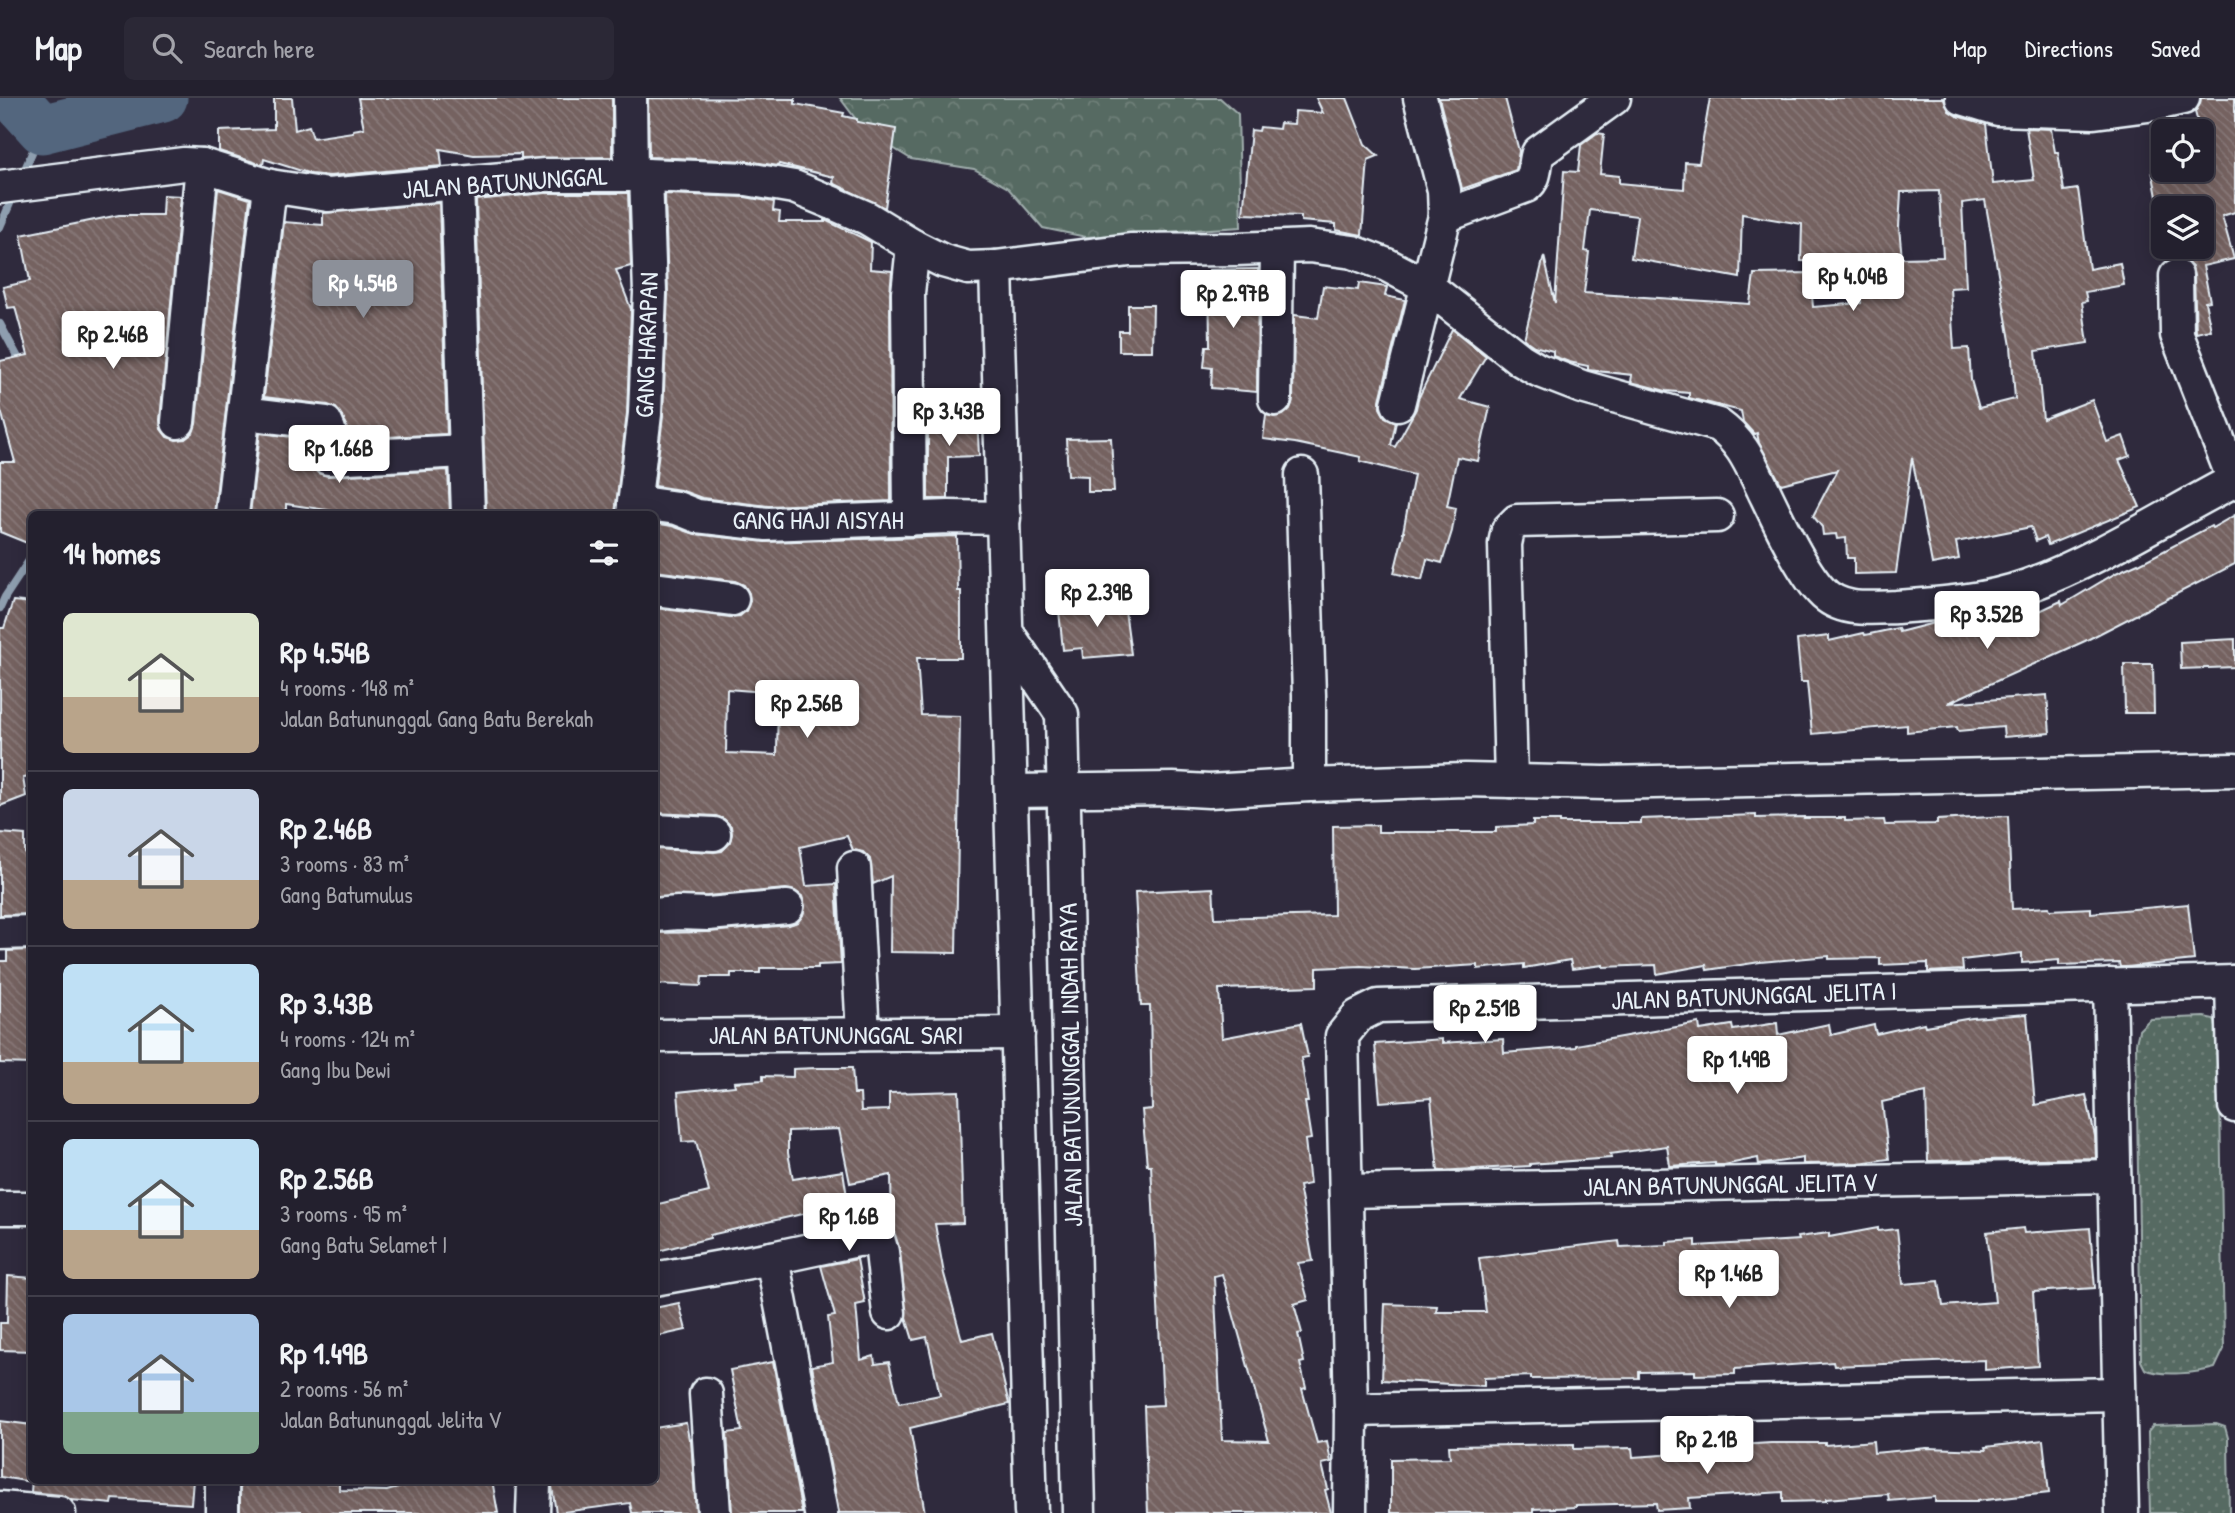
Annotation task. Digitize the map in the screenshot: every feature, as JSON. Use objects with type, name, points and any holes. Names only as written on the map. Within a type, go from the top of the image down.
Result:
[{"type":"street","name":"GANG HARAPAN","points":[[630,98],[650,293],[645,414],[633,508]]},
{"type":"street","points":[[1398,404],[1445,216],[1444,190],[1420,98]]},
{"type":"street","points":[[1445,216],[1526,186],[1534,178],[1538,153],[1614,98]]},
{"type":"street","points":[[1962,98],[1998,109],[2094,112],[2183,98]]},
{"type":"street","name":"JALAN BATUNUNGGAL","points":[[0,187],[172,165],[202,166],[270,186],[328,195],[545,175],[747,179],[794,187],[867,218],[943,261],[968,268],[996,267],[1129,250],[1277,248]]},
{"type":"street","points":[[178,422],[202,166]]},
{"type":"street","points":[[457,183],[468,511]]},
{"type":"street","points":[[232,511],[270,186]]},
{"type":"street","points":[[910,519],[908,293],[913,246]]},
{"type":"street","points":[[1275,399],[1277,248],[1309,246],[1353,252],[1387,265],[1427,286],[1479,329],[1538,370],[1582,387],[1718,425],[1733,436],[1745,452],[1808,575],[1822,593],[1835,601],[1858,609],[1955,603],[2024,587],[2102,553],[2235,480],[2177,335],[2176,276]]},
{"type":"street","name":"JALAN BATUNUNGGAL INDAH RAYA","points":[[996,267],[1031,1513]]},
{"type":"street","points":[[244,413],[326,423],[329,430],[328,458],[465,451]]},
{"type":"street","points":[[1302,475],[1309,785]]},
{"type":"street","name":"GANG HAJI AISYAH","points":[[633,508],[677,508],[697,516],[767,524],[1004,518]]},
{"type":"street","points":[[1511,781],[1505,544],[1508,530],[1517,521],[1717,516]]},
{"type":"street","points":[[658,590],[732,599]]},
{"type":"street","name":"JALAN BATUNUNGGAL INDAH RAYA","points":[[1007,633],[1062,714],[1079,1513]]},
{"type":"street","points":[[1011,792],[1173,789],[1209,791],[1465,780],[1618,783],[2235,770]]},
{"type":"street","points":[[658,831],[714,834]]},
{"type":"street","points":[[854,869],[863,1034]]},
{"type":"street","points":[[658,915],[708,914],[787,907]]},
{"type":"street","points":[[0,933],[28,932]]},
{"type":"street","points":[[2122,1513],[2110,985],[2234,982],[2235,1106]]},
{"type":"street","name":"JALAN BATUNUNGGAL JELITA I","points":[[1350,1513],[1351,1410],[1342,1036],[1358,1016],[1378,1006],[2110,985]]},
{"type":"street","name":"JALAN BATUNUNGGAL SARI","points":[[658,1036],[1018,1033]]},
{"type":"street","name":"JALAN BATUNUNGGAL JELITA V","points":[[1346,1191],[2114,1176]]},
{"type":"street","points":[[0,1208],[28,1208]]},
{"type":"street","points":[[658,1278],[878,1239],[889,1313]]},
{"type":"street","points":[[772,1258],[821,1513]]},
{"type":"street","points":[[706,1394],[713,1513]]},
{"type":"street","points":[[1351,1410],[2119,1394]]},
{"type":"street","points":[[222,1484],[222,1513]]},
{"type":"street","points":[[14,1510],[59,1513]]},
{"type":"green space","points":[[840,98],[1220,98],[1238,114],[1241,227],[1086,237],[1043,228],[1008,188],[974,169],[911,159],[864,130]]},
{"type":"green space","points":[[2150,1019],[2214,1019],[2219,1037],[2224,1349],[2215,1368],[2170,1374],[2145,1369],[2141,1361],[2136,1043],[2139,1030]]},
{"type":"green space","points":[[2216,1424],[2225,1427],[2228,1438],[2229,1513],[2150,1513],[2148,1432],[2153,1426]]},
{"type":"building","points":[[274,98],[292,98],[295,130],[309,126],[313,138],[364,128],[358,98],[612,98],[612,157],[521,159],[521,154],[474,155],[440,149],[442,166],[329,176],[311,174],[264,159],[263,165],[219,151],[219,131],[274,129]]},
{"type":"building","points":[[648,98],[795,99],[795,104],[844,113],[843,116],[857,119],[857,122],[896,129],[885,208],[833,183],[834,177],[779,164],[649,157]]},
{"type":"building","points":[[1316,98],[1347,98],[1365,144],[1378,156],[1368,160],[1362,235],[1336,230],[1336,224],[1301,221],[1301,216],[1243,214],[1251,130],[1259,131],[1260,127],[1279,129],[1280,123],[1294,124],[1295,111],[1323,113]]},
{"type":"building","points":[[1439,98],[1505,98],[1519,151],[1516,170],[1462,189]]},
{"type":"building","points":[[1710,98],[1944,98],[1949,111],[1957,116],[1986,124],[1993,184],[2034,180],[2026,128],[2051,129],[2055,152],[2058,152],[2064,191],[2078,189],[2089,269],[2120,263],[2124,285],[2085,292],[2087,301],[2082,302],[2088,343],[2036,351],[2043,419],[2092,400],[2107,442],[2123,436],[2130,456],[2119,460],[2140,507],[2048,545],[2045,537],[2036,541],[2031,527],[1956,542],[1959,559],[1932,564],[1912,457],[1896,573],[1854,574],[1854,558],[1847,558],[1846,538],[1837,539],[1836,534],[1823,535],[1822,527],[1813,516],[1837,470],[1781,484],[1759,443],[1757,433],[1754,434],[1743,422],[1741,411],[1689,398],[1689,393],[1666,391],[1631,382],[1632,375],[1588,370],[1588,366],[1553,356],[1553,351],[1534,346],[1524,339],[1544,256],[1555,303],[1564,171],[1578,172],[1581,145],[1597,133],[1604,134],[1600,174],[1619,176],[1619,183],[1684,189],[1685,162],[1699,163]],"holes":[[[1939,191],[1943,257],[1902,258],[1899,227],[1901,192]],[[1985,200],[2011,346],[2015,399],[1979,408],[1971,380],[1969,348],[1954,349],[1950,288],[1966,287],[1962,203]],[[1590,210],[1637,216],[1631,258],[1740,278],[1742,214],[1802,224],[1801,261],[1860,262],[1861,303],[1813,307],[1810,273],[1754,274],[1750,304],[1584,293],[1589,252],[1585,251]]]},
{"type":"building","points":[[2201,98],[2235,98],[2235,212],[2222,216],[2234,259],[2203,266],[2210,301],[2205,302],[2211,330],[2196,333],[2194,276],[2192,267],[2180,259],[2214,259],[2214,196],[2157,196],[2154,182],[2214,182],[2214,119],[2197,119],[2195,112]]},
{"type":"building","points":[[218,189],[250,199],[214,511],[28,511],[28,543],[0,532],[0,462],[15,462],[0,407],[0,361],[28,355],[15,307],[8,308],[3,287],[30,281],[21,235],[119,215],[162,215],[163,195],[181,196],[160,420],[161,429],[167,437],[176,440],[185,439],[193,433]]},
{"type":"building","points":[[546,193],[628,193],[631,266],[616,270],[631,309],[627,413],[615,511],[486,511],[476,200]]},
{"type":"building","points":[[665,194],[745,197],[774,202],[773,211],[780,212],[779,222],[825,220],[871,242],[870,269],[892,271],[891,501],[768,506],[702,498],[680,490],[655,486],[663,415],[668,294]]},
{"type":"building","points":[[439,203],[447,434],[347,439],[346,423],[336,408],[264,397],[284,222],[323,225],[323,213]]},
{"type":"building","points":[[1258,269],[1257,392],[1211,388],[1212,368],[1204,367],[1206,346],[1210,346],[1209,270]]},
{"type":"building","points":[[1359,283],[1387,287],[1385,296],[1405,300],[1380,400],[1380,408],[1385,417],[1396,422],[1391,445],[1395,447],[1416,409],[1418,399],[1452,329],[1486,356],[1460,399],[1490,407],[1478,461],[1457,457],[1447,506],[1456,508],[1452,531],[1442,563],[1427,559],[1422,580],[1394,573],[1414,475],[1360,461],[1361,457],[1263,439],[1266,415],[1283,415],[1290,409],[1293,400],[1294,315],[1318,318],[1323,286],[1358,290]]},
{"type":"building","points":[[1128,305],[1153,305],[1152,351],[1119,351],[1119,331],[1128,331]]},
{"type":"building","points":[[977,413],[979,456],[948,457],[948,499],[928,499],[928,420],[948,419],[948,414]]},
{"type":"building","points":[[260,433],[309,439],[310,465],[318,473],[328,476],[448,470],[450,511],[334,511],[286,504],[286,511],[250,511]]},
{"type":"building","points":[[1111,438],[1114,492],[1088,492],[1088,476],[1068,475],[1066,439]]},
{"type":"building","points":[[2235,515],[2235,564],[2085,641],[1948,703],[2047,695],[2050,733],[2004,737],[2003,727],[1958,731],[1957,727],[1907,732],[1907,725],[1812,734],[1807,682],[1801,682],[1797,640],[1829,636],[1829,641],[1898,628],[1899,632],[1938,622],[1953,621],[1954,624],[1976,619],[1977,622],[2003,617],[2027,606],[2031,615],[2061,601],[2062,605],[2116,573]]},
{"type":"building","points":[[658,524],[695,534],[765,542],[957,536],[958,591],[961,591],[961,658],[917,658],[921,715],[960,716],[956,953],[890,952],[891,876],[873,884],[870,859],[863,852],[853,850],[847,836],[800,847],[806,886],[836,884],[841,964],[818,965],[818,968],[760,968],[760,973],[702,977],[701,986],[658,984],[658,933],[709,932],[789,925],[798,922],[805,906],[802,896],[786,889],[707,896],[658,897],[658,849],[722,851],[729,844],[732,834],[731,826],[716,816],[658,813],[658,608],[740,616],[746,611],[750,601],[749,593],[744,585],[735,581],[658,571]],"holes":[[[727,689],[778,693],[777,755],[726,753]]]},
{"type":"building","points":[[1123,596],[1131,654],[1083,658],[1082,648],[1063,650],[1059,611],[1098,607],[1097,599]]},
{"type":"building","points":[[13,601],[28,603],[28,777],[23,778],[26,796],[0,806],[0,628],[4,628]]},
{"type":"building","points":[[2235,639],[2235,667],[2181,669],[2180,642]]},
{"type":"building","points":[[2124,664],[2153,664],[2154,713],[2125,713]]},
{"type":"building","points":[[1756,815],[1756,818],[1884,820],[1885,825],[1937,824],[1937,820],[2008,816],[2012,909],[2091,908],[2091,913],[2188,904],[2194,960],[2127,967],[2120,967],[2119,963],[2059,965],[2059,960],[2022,963],[2022,953],[1962,960],[1963,970],[1928,972],[1928,963],[1880,965],[1880,958],[1829,959],[1829,956],[1707,970],[1706,965],[1657,974],[1656,965],[1603,965],[1572,969],[1570,960],[1524,968],[1524,964],[1478,969],[1478,965],[1415,969],[1361,966],[1317,968],[1317,986],[1219,989],[1222,1038],[1301,1023],[1308,1057],[1301,1058],[1311,1139],[1305,1140],[1310,1184],[1299,1186],[1313,1261],[1298,1263],[1308,1300],[1294,1304],[1302,1333],[1298,1334],[1304,1362],[1300,1363],[1306,1388],[1302,1389],[1317,1443],[1327,1441],[1331,1462],[1322,1464],[1331,1513],[1148,1513],[1144,1406],[1163,1405],[1151,1165],[1147,1165],[1142,1110],[1152,1109],[1150,1006],[1141,1006],[1135,892],[1213,888],[1215,918],[1334,915],[1333,826],[1378,825],[1378,832],[1496,832],[1496,827],[1533,825],[1533,821],[1641,823],[1641,819]],"holes":[[[1222,1274],[1269,1441],[1222,1440],[1214,1276]]]},
{"type":"building","points":[[0,833],[25,835],[25,853],[28,858],[28,914],[0,915]]},
{"type":"building","points":[[28,950],[28,1064],[0,1063],[0,961],[7,961],[7,951]]},
{"type":"building","points":[[2027,1014],[2035,1105],[2086,1095],[2095,1136],[2096,1158],[1928,1161],[1926,1092],[1882,1102],[1889,1159],[1858,1163],[1803,1164],[1803,1158],[1759,1165],[1758,1158],[1724,1165],[1715,1163],[1670,1166],[1667,1146],[1610,1154],[1611,1158],[1438,1171],[1431,1098],[1380,1102],[1375,1044],[1442,1039],[1442,1043],[1503,1039],[1504,1053],[1576,1047],[1699,1023],[1700,1030],[1732,1025],[1733,1030],[1777,1023],[1778,1035],[1829,1024],[1831,1035],[1874,1025],[1876,1034],[1924,1023],[1925,1026],[1972,1018]]},
{"type":"building","points":[[852,1068],[854,1094],[860,1094],[861,1111],[889,1110],[889,1093],[959,1091],[963,1223],[935,1224],[944,1274],[962,1340],[992,1333],[1009,1404],[910,1428],[925,1513],[839,1513],[812,1366],[833,1362],[828,1317],[835,1316],[821,1266],[857,1259],[865,1303],[856,1305],[861,1360],[874,1356],[875,1364],[889,1362],[899,1403],[940,1395],[927,1337],[913,1340],[906,1317],[900,1250],[892,1228],[891,1175],[850,1183],[839,1129],[788,1131],[788,1153],[793,1179],[843,1171],[851,1222],[814,1230],[811,1212],[710,1235],[710,1238],[658,1251],[658,1204],[709,1192],[696,1141],[682,1142],[678,1092],[735,1086],[734,1082],[763,1080],[763,1076],[793,1077],[793,1069]]},
{"type":"building","points":[[1878,1228],[1878,1231],[1897,1229],[1903,1284],[1939,1281],[1943,1306],[1995,1302],[1987,1232],[2023,1228],[2024,1233],[2090,1228],[2095,1288],[2033,1292],[2038,1366],[1985,1370],[1985,1360],[1834,1366],[1833,1362],[1735,1369],[1735,1374],[1695,1375],[1695,1371],[1639,1372],[1639,1378],[1484,1378],[1484,1386],[1382,1380],[1385,1304],[1437,1306],[1436,1312],[1486,1312],[1479,1258],[1619,1241],[1620,1247],[1667,1245],[1667,1242],[1696,1240],[1696,1246],[1799,1240],[1798,1237],[1829,1233],[1829,1237]]},
{"type":"building","points":[[8,1276],[28,1278],[28,1351],[0,1350],[0,1323],[7,1323]]},
{"type":"building","points":[[679,1303],[686,1330],[658,1336],[658,1307]]},
{"type":"building","points":[[773,1362],[802,1513],[732,1513],[727,1433],[742,1431],[730,1370]]},
{"type":"building","points":[[0,1421],[28,1424],[28,1481],[0,1477]]},
{"type":"building","points":[[686,1423],[691,1439],[696,1513],[632,1513],[630,1503],[556,1513],[552,1484],[658,1484],[658,1427]]},
{"type":"building","points":[[2043,1440],[2049,1493],[1977,1502],[1935,1502],[1935,1497],[1889,1501],[1888,1494],[1826,1501],[1783,1502],[1783,1492],[1689,1498],[1690,1508],[1657,1510],[1656,1503],[1576,1505],[1533,1509],[1533,1513],[1391,1513],[1391,1459],[1450,1458],[1449,1446],[1574,1444],[1574,1449],[1632,1448],[1633,1457],[1692,1453],[1691,1448],[1771,1443],[1825,1445],[1873,1441],[1874,1453],[1927,1448],[1986,1450],[1985,1447]]},
{"type":"building","points":[[32,1484],[193,1484],[191,1504],[113,1499],[112,1504],[31,1492]]},
{"type":"building","points":[[240,1484],[339,1484],[339,1490],[387,1491],[412,1484],[493,1484],[498,1513],[301,1511],[240,1513]]},
{"type":"waterway","points":[[14,98],[42,129],[163,98]]},
{"type":"waterway","points":[[22,176],[42,129]]},
{"type":"waterway","points":[[0,227],[15,192]]},
{"type":"waterway","points":[[0,324],[23,367]]},
{"type":"waterway","points":[[0,608],[28,562]]}]
